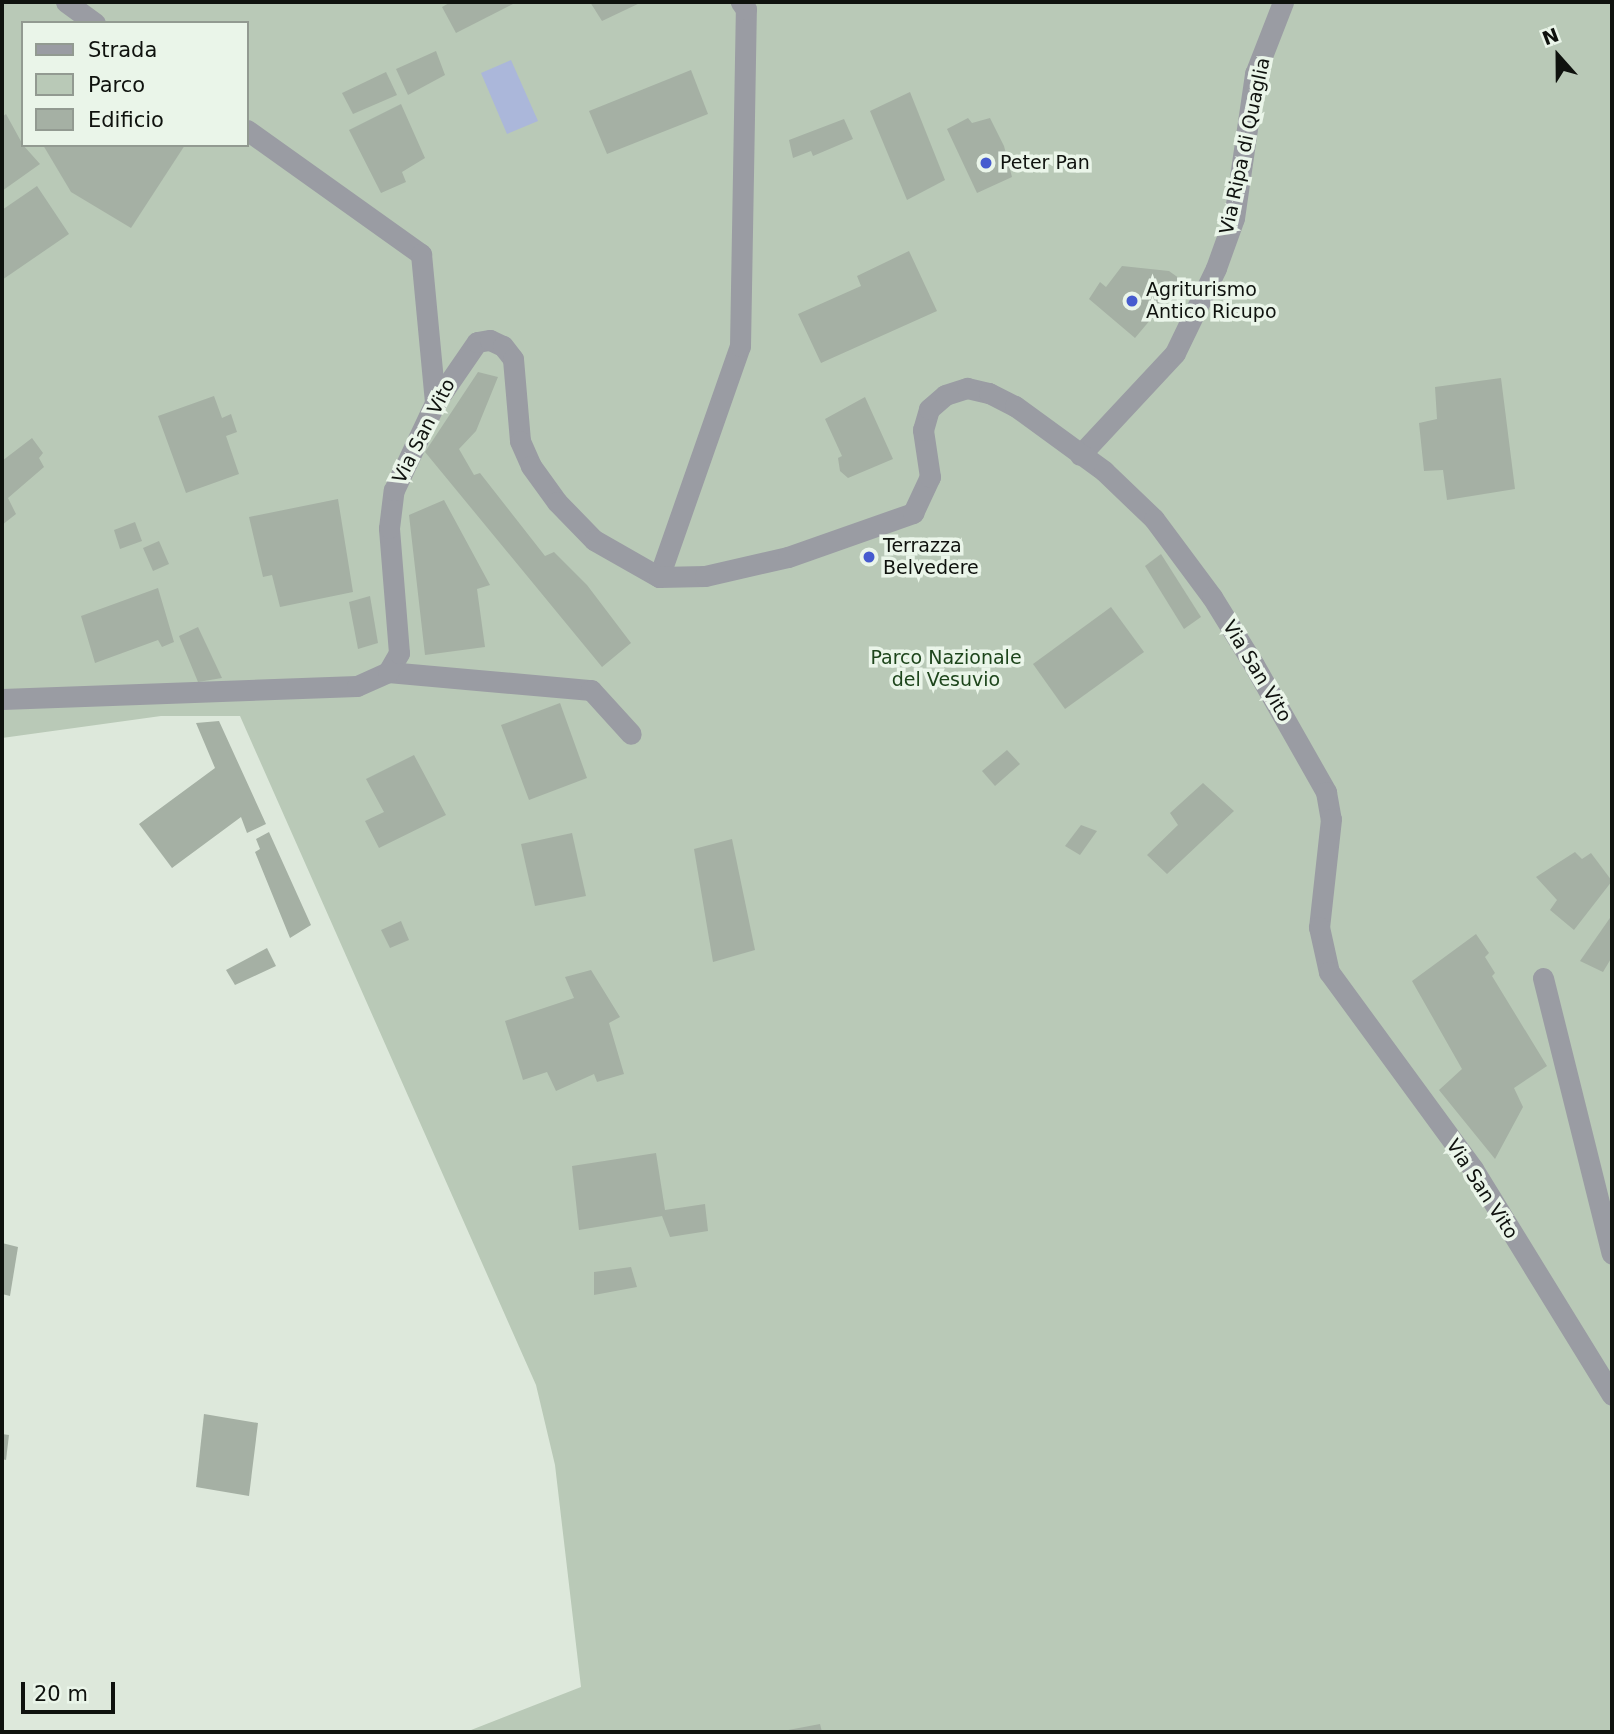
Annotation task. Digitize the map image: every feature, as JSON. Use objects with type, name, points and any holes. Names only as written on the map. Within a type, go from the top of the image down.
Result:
[{"type":"street","points":[[66,2],[92,21]]},
{"type":"street","points":[[659,577],[740,346],[746,9],[741,2]]},
{"type":"street","name":"Via Ripa di Quaglia","points":[[1080,455],[1175,353],[1216,268],[1234,218],[1255,74],[1283,2]]},
{"type":"street","points":[[248,131],[421,254],[435,403]]},
{"type":"street","name":"Via San Vito","points":[[388,672],[399,653],[389,528],[394,490],[435,403],[477,342],[489,340],[503,346],[518,378],[520,441],[531,466],[557,502],[594,540],[659,577],[705,576],[788,557],[913,513],[930,477],[923,430],[929,409],[945,395],[967,388],[1015,406],[1080,455],[1154,519],[1212,597],[1306,752],[1326,792],[1331,819],[1320,927],[1329,972],[1473,1169],[1612,1395]]},
{"type":"street","points":[[2,699],[357,686],[388,672],[591,690],[631,734]]},
{"type":"street","points":[[1543,978],[1612,1254]]},
{"type":"green space","name":"Parco Nazionale del Vesuvio","points":[[2,2],[1612,2],[1612,1732],[466,1732],[581,1687],[555,1465],[536,1385],[240,716],[161,716],[2,738]]},
{"type":"water","points":[[511,60],[538,121],[507,134],[481,73]]},
{"type":"building","points":[[451,2],[517,2],[456,33],[442,7]]},
{"type":"building","points":[[590,2],[642,2],[602,21]]},
{"type":"building","points":[[436,51],[445,75],[408,95],[396,69]]},
{"type":"building","points":[[691,70],[708,114],[607,154],[589,111]]},
{"type":"building","points":[[386,72],[397,95],[353,114],[342,93]]},
{"type":"building","points":[[910,92],[945,180],[907,200],[870,111]]},
{"type":"building","points":[[401,104],[425,158],[402,172],[406,182],[381,193],[349,130]]},
{"type":"building","points":[[6,114],[21,141],[21,147],[25,147],[40,164],[2,191],[2,117]]},
{"type":"building","name":"Peter Pan","points":[[968,118],[972,123],[990,118],[1004,146],[1012,177],[977,193],[947,129]]},
{"type":"building","points":[[844,119],[853,139],[813,156],[811,151],[793,158],[789,140]]},
{"type":"building","points":[[44,147],[184,147],[131,228],[71,192]]},
{"type":"building","points":[[37,186],[69,234],[2,280],[2,210]]},
{"type":"building","points":[[909,251],[937,311],[821,363],[798,314],[861,286],[857,276]]},
{"type":"building","points":[[1122,266],[1169,271],[1183,281],[1135,338],[1089,299],[1100,282],[1106,287]]},
{"type":"building","points":[[478,372],[498,377],[476,431],[459,449],[474,475],[480,473],[545,556],[554,552],[587,585],[631,643],[602,667],[425,452]]},
{"type":"building","points":[[1501,378],[1515,489],[1447,500],[1443,470],[1424,471],[1419,423],[1437,419],[1435,387]]},
{"type":"building","points":[[214,396],[222,418],[231,414],[237,432],[226,436],[239,474],[186,493],[158,416]]},
{"type":"building","points":[[865,397],[893,459],[848,478],[840,471],[838,458],[842,456],[825,419]]},
{"type":"building","points":[[32,438],[43,453],[39,458],[44,467],[8,498],[16,514],[2,525],[2,461]]},
{"type":"building","points":[[338,499],[353,592],[280,607],[272,575],[263,577],[249,517]]},
{"type":"building","points":[[444,500],[490,585],[477,589],[485,647],[425,655],[409,515]]},
{"type":"building","points":[[135,522],[142,541],[120,549],[114,530]]},
{"type":"building","points":[[159,541],[169,564],[153,571],[143,548]]},
{"type":"building","points":[[1161,554],[1201,617],[1184,629],[1145,566]]},
{"type":"building","points":[[158,588],[174,642],[162,647],[158,640],[95,663],[81,616]]},
{"type":"building","points":[[370,596],[378,643],[358,649],[349,602]]},
{"type":"building","points":[[1111,607],[1144,652],[1065,709],[1033,664]]},
{"type":"building","points":[[198,627],[222,678],[198,682],[179,636]]},
{"type":"building","points":[[560,703],[587,778],[529,800],[501,725]]},
{"type":"building","points":[[219,721],[266,824],[247,833],[241,817],[172,868],[139,824],[215,768],[196,723]]},
{"type":"building","points":[[1007,750],[1020,764],[995,786],[982,771]]},
{"type":"building","points":[[414,755],[446,815],[379,848],[365,821],[384,812],[366,779]]},
{"type":"building","points":[[1203,783],[1234,811],[1167,874],[1147,855],[1178,825],[1170,813]]},
{"type":"building","points":[[1081,825],[1097,831],[1080,855],[1065,846]]},
{"type":"building","points":[[269,832],[311,925],[290,938],[255,852],[260,849],[256,839]]},
{"type":"building","points":[[572,833],[586,896],[535,906],[521,844]]},
{"type":"building","points":[[732,839],[755,950],[713,962],[694,849]]},
{"type":"building","points":[[1575,852],[1582,859],[1591,853],[1612,881],[1574,930],[1550,910],[1557,900],[1536,877]]},
{"type":"building","points":[[1612,915],[1612,957],[1603,972],[1580,961]]},
{"type":"building","points":[[401,921],[409,940],[390,948],[381,930]]},
{"type":"building","points":[[1476,934],[1489,953],[1485,957],[1495,973],[1492,976],[1547,1066],[1514,1088],[1523,1107],[1495,1159],[1439,1090],[1462,1069],[1412,981]]},
{"type":"building","points":[[267,948],[276,966],[235,985],[226,970]]},
{"type":"building","points":[[591,970],[620,1017],[609,1023],[624,1074],[597,1082],[594,1074],[556,1091],[547,1072],[523,1080],[505,1021],[574,998],[565,977]]},
{"type":"building","points":[[656,1153],[665,1210],[705,1204],[708,1231],[670,1237],[662,1216],[579,1230],[572,1166]]},
{"type":"building","points":[[2,1243],[18,1247],[10,1296],[2,1294]]},
{"type":"building","points":[[631,1267],[637,1287],[594,1295],[594,1272]]},
{"type":"building","points":[[204,1414],[258,1423],[249,1496],[196,1487]]},
{"type":"building","points":[[2,1434],[9,1435],[6,1460],[2,1459]]},
{"type":"building","points":[[820,1724],[822,1732],[783,1732],[783,1731]]},
{"type":"place","name":"Peter Pan","points":[[986,163]]},
{"type":"place","name":"Agriturismo Antico Ricupo","points":[[1132,301]]},
{"type":"place","name":"Terrazza Belvedere","points":[[869,557]]}]
